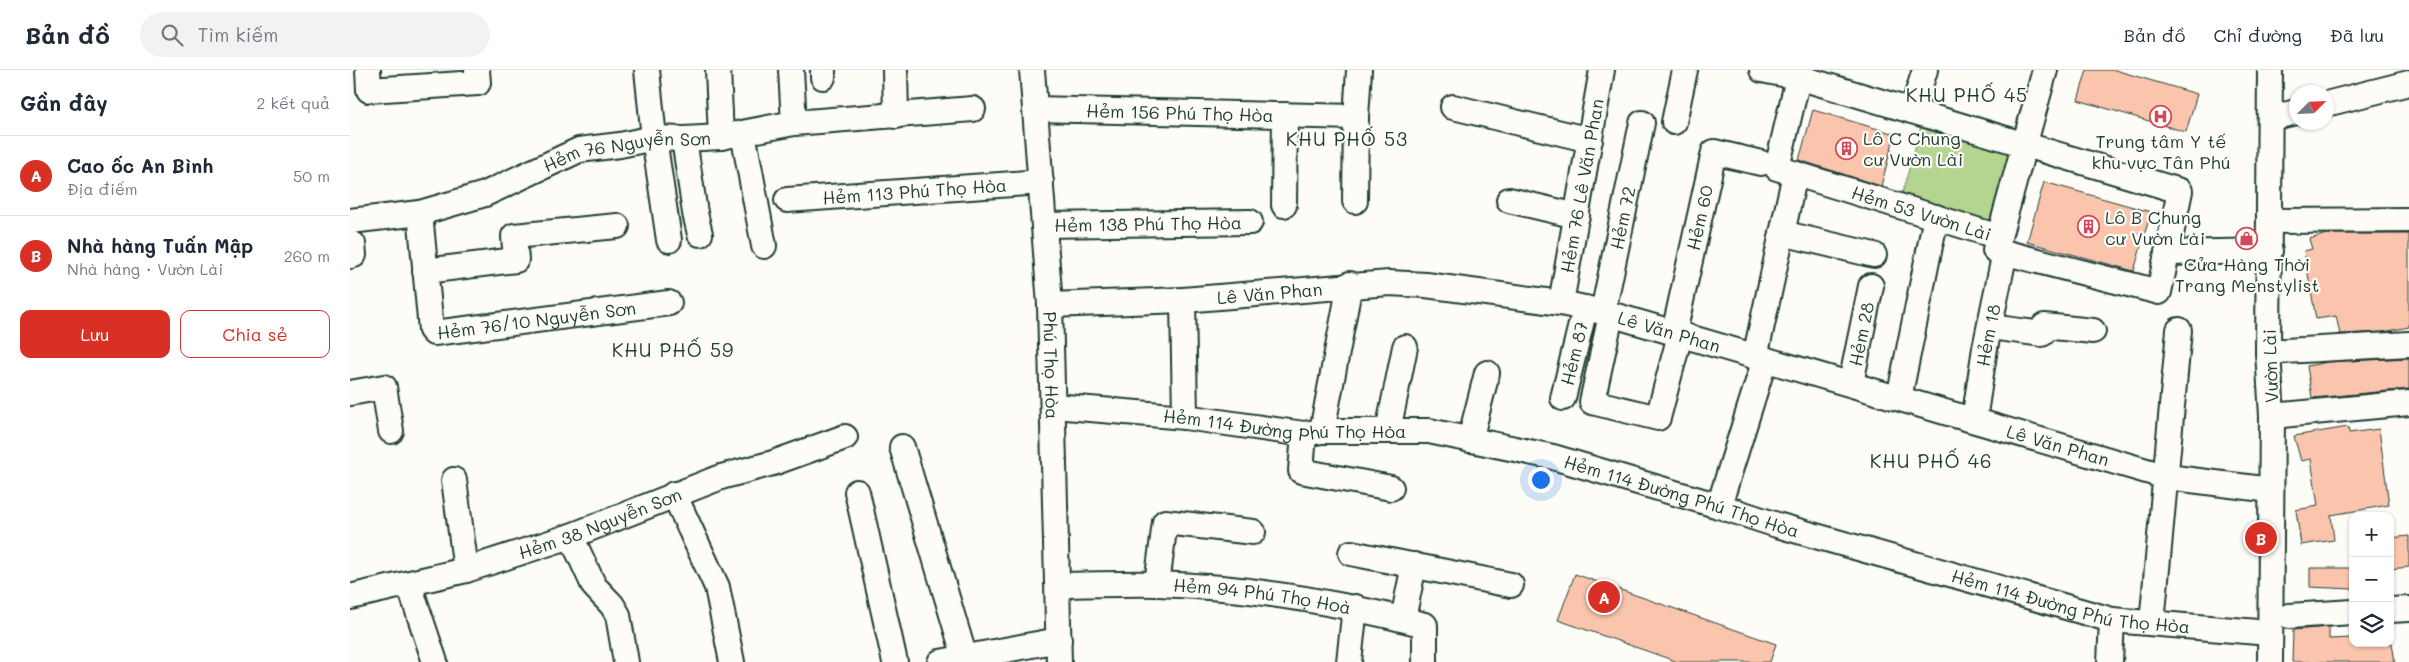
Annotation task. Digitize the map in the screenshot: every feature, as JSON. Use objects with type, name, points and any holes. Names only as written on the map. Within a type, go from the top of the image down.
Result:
[{"type":"street","points":[[368,70],[369,90],[478,82],[477,70]]},
{"type":"street","points":[[647,70],[654,138],[669,240]]},
{"type":"street","points":[[718,70],[732,135],[764,246]]},
{"type":"street","points":[[791,70],[794,123]]},
{"type":"street","points":[[895,70],[904,116]]},
{"type":"street","name":"Phú Thọ Hòa","points":[[1032,70],[1050,305],[1059,585],[1059,651]]},
{"type":"street","points":[[1355,201],[1356,117],[1359,70]]},
{"type":"street","name":"Hẻm 76 Lê Văn Phan","points":[[1561,303],[1602,70]]},
{"type":"street","points":[[1674,122],[1685,70]]},
{"type":"street","name":"Hẻm 53 Vườn Lài","points":[[1762,70],[1799,74],[1912,111],[2180,191],[2158,292],[2002,244],[1936,217],[1778,168]]},
{"type":"street","points":[[1912,111],[1925,70]]},
{"type":"street","name":"Hẻm 18","points":[[1974,420],[2002,244],[2024,145],[2046,70]]},
{"type":"street","name":"Vườn Lài","points":[[2270,70],[2268,352],[2272,416],[2270,662]]},
{"type":"street","points":[[1719,506],[1760,358],[1782,233],[1778,168],[1799,74]]},
{"type":"street","points":[[2334,102],[2409,82]]},
{"type":"street","points":[[1453,107],[1590,140]]},
{"type":"street","name":"Hẻm 76 Nguyễn Sơn","points":[[351,240],[420,213],[485,194],[578,150],[620,145],[654,138],[684,139],[732,135],[794,123],[904,116],[974,109]]},
{"type":"street","name":"Hẻm 156 Phú Thọ Hòa","points":[[1035,109],[1356,117]]},
{"type":"street","points":[[2271,118],[2289,114]]},
{"type":"street","points":[[1284,205],[1285,115]]},
{"type":"street","name":"Hẻm 72","points":[[1600,311],[1642,123]]},
{"type":"street","points":[[684,139],[700,234]]},
{"type":"street","name":"Hẻm 60","points":[[1677,334],[1714,152],[1778,168]]},
{"type":"street","name":"Hẻm 113 Phú Thọ Hòa","points":[[787,200],[1041,182]]},
{"type":"street","points":[[1509,200],[1577,216]]},
{"type":"street","name":"Hẻm 76/10 Nguyễn Sơn","points":[[420,213],[431,330],[434,332],[669,303]]},
{"type":"street","points":[[1899,398],[1936,217]]},
{"type":"street","points":[[2270,221],[2409,220]]},
{"type":"street","name":"Hẻm 138 Phú Thọ Hòa","points":[[1044,225],[1250,222]]},
{"type":"street","points":[[425,271],[516,260],[514,236],[617,226]]},
{"type":"street","points":[[1782,233],[1874,255]]},
{"type":"street","points":[[2167,253],[2270,251]]},
{"type":"street","name":"Lê Văn Phan","points":[[1050,305],[1183,300],[1350,284],[1408,283],[1561,303],[1600,311],[1851,383],[2167,477],[2272,490]]},
{"type":"street","points":[[1350,284],[1313,433],[1300,471],[1391,488]]},
{"type":"street","name":"Hẻm 28","points":[[1851,383],[1871,286]]},
{"type":"street","points":[[1183,300],[1185,417]]},
{"type":"street","points":[[1600,311],[1592,402],[1658,418],[1677,334]]},
{"type":"street","name":"Hẻm 87","points":[[1564,398],[1600,311]]},
{"type":"street","points":[[1990,327],[2042,334],[2044,326],[2093,331]]},
{"type":"street","points":[[2152,623],[2167,477],[2179,330]]},
{"type":"street","points":[[2268,352],[2409,344]]},
{"type":"street","points":[[1388,431],[1406,347]]},
{"type":"street","points":[[1470,440],[1487,373]]},
{"type":"street","points":[[350,393],[384,388],[391,431]]},
{"type":"street","points":[[2272,416],[2409,403]]},
{"type":"street","name":"Hẻm 114 Đường Phú Thọ Hòa","points":[[1054,406],[1185,417],[1313,433],[1429,431],[1553,458],[1719,506],[1777,525],[2112,620],[2270,633]]},
{"type":"street","name":"Hẻm 38 Nguyễn Sơn","points":[[350,596],[466,570],[571,536],[721,477],[773,463],[845,437]]},
{"type":"street","points":[[902,447],[964,658]]},
{"type":"street","points":[[454,480],[466,570]]},
{"type":"street","points":[[857,492],[895,662]]},
{"type":"street","points":[[674,494],[717,588],[732,662]]},
{"type":"street","points":[[1157,584],[1165,522],[1253,532]]},
{"type":"street","points":[[571,536],[594,586],[616,610],[626,662]]},
{"type":"street","points":[[1351,553],[1511,585]]},
{"type":"street","points":[[1403,619],[1414,565]]},
{"type":"street","points":[[409,584],[435,662]]},
{"type":"street","name":"Hẻm 94 Phú Thọ Hoà","points":[[1059,585],[1157,584],[1265,593],[1355,607],[1426,625],[1426,662]]},
{"type":"street","points":[[1349,662],[1355,607]]},
{"type":"street","points":[[2394,610],[2409,609]]},
{"type":"street","points":[[2289,616],[2349,612]]},
{"type":"street","points":[[2110,662],[2112,620]]},
{"type":"street","points":[[940,662],[964,658],[1059,651]]},
{"type":"green space","points":[[1921,126],[2011,152],[1991,226],[1900,201]]},
{"type":"building","name":"Trung tâm Y tế khu vực Tân Phú","points":[[2087,70],[2115,70],[2197,94],[2186,132],[2078,100]]},
{"type":"building","name":"Lô C Chung cư Vườn Lài","points":[[1813,110],[1895,134],[1881,186],[1799,160]]},
{"type":"building","name":"Lô B Chung cư Vườn Lài","points":[[2044,182],[2151,212],[2134,271],[2027,242]]},
{"type":"building","points":[[2327,234],[2409,234],[2409,327],[2383,332],[2340,334],[2336,316],[2316,319],[2304,251],[2312,249],[2309,239]]},
{"type":"building","points":[[2409,358],[2409,389],[2312,398],[2307,366],[2328,362]]},
{"type":"building","points":[[2348,427],[2349,433],[2379,429],[2389,505],[2331,515],[2334,540],[2301,545],[2296,510],[2318,506],[2311,459],[2301,461],[2294,436]]},
{"type":"building","points":[[2409,536],[2409,567],[2394,569],[2394,538]]},
{"type":"building","points":[[2310,568],[2349,568],[2349,589],[2310,587]]},
{"type":"building","points":[[1575,574],[1776,644],[1770,662],[1678,662],[1558,620]]},
{"type":"building","points":[[2329,627],[2329,639],[2349,638],[2349,647],[2393,647],[2395,662],[2292,662],[2293,630]]},
{"type":"place","name":"Trung tâm Y tế khu vực Tân Phú","points":[[2161,116]]},
{"type":"place","name":"Lô C Chung cư Vườn Lài","points":[[1847,148]]},
{"type":"place","name":"Lô B Chung cư Vườn Lài","points":[[2089,227]]},
{"type":"place","name":"Cửa Hàng Thời Trang Menstylist","points":[[2247,239]]},
{"type":"place","name":"Nhà hàng Tuấn Mập","points":[[2261,538]]},
{"type":"place","name":"Cao ốc An Bình","points":[[1604,597]]},
{"type":"district","name":"KHU PHỐ 45","points":[[1967,94]]},
{"type":"district","name":"KHU PHỐ 53","points":[[1347,138]]},
{"type":"district","name":"KHU PHỐ 59","points":[[673,349]]},
{"type":"district","name":"KHU PHỐ 46","points":[[1931,460]]}]
